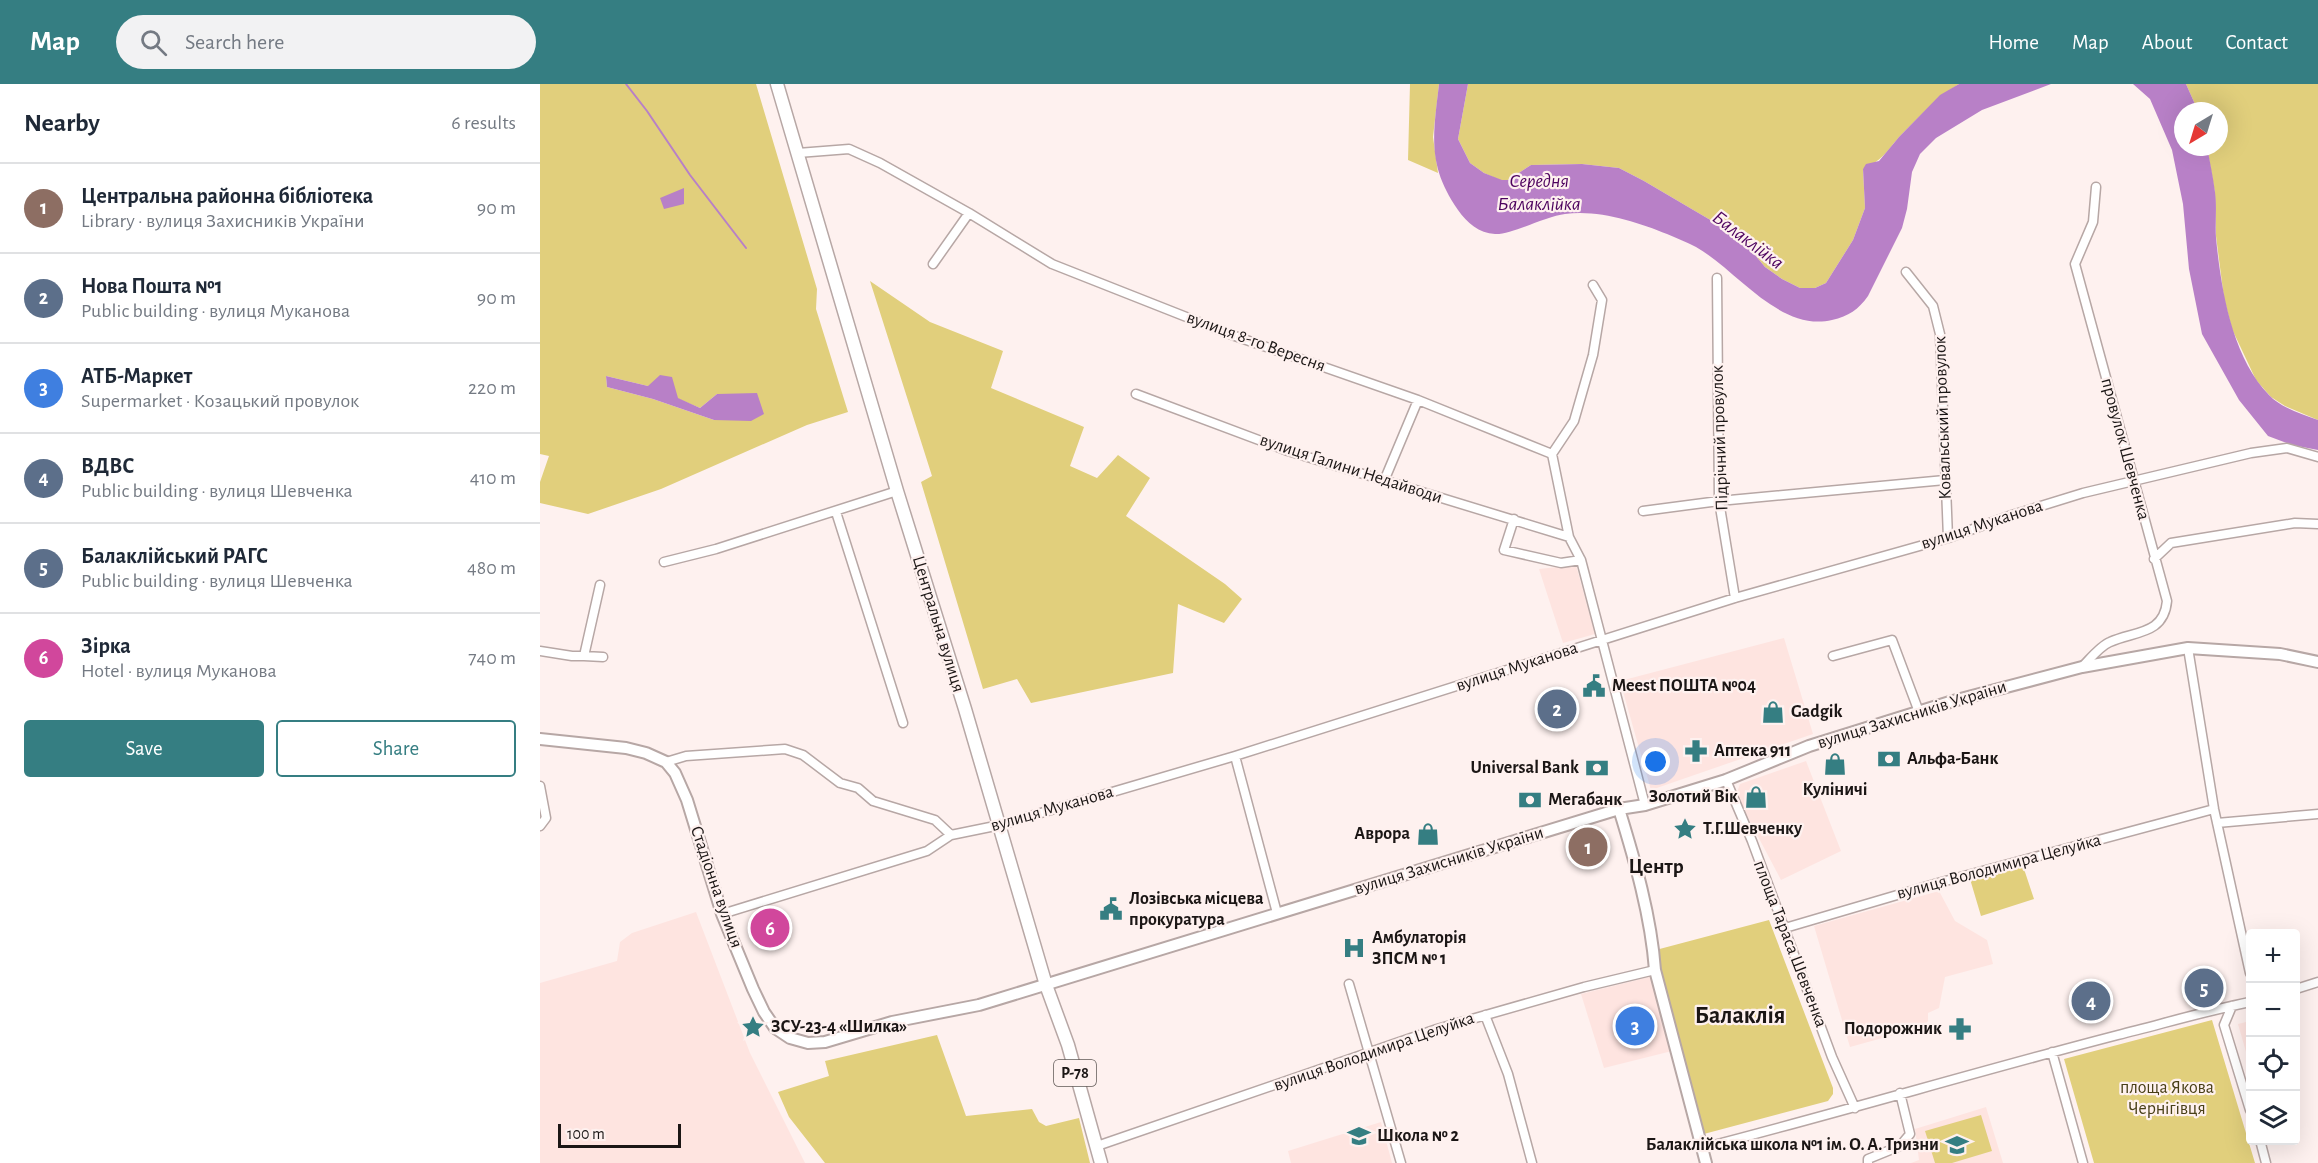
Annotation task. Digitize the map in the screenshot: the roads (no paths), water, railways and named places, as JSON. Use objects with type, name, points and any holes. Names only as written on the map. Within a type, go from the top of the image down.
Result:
[{"type":"main road","name":"Центральна вулиця","points":[[777,84],[1046,985],[1068,1045],[1101,1163]]},
{"type":"street","name":"вулиця 8-го Вересня","points":[[798,153],[849,149],[880,162],[1052,264],[1232,335],[1418,400],[1552,454]]},
{"type":"street","name":"провулок Шевченка","points":[[2082,667],[2109,642],[2133,636],[2159,623],[2166,612],[2167,601],[2075,264],[2093,222],[2096,187]]},
{"type":"street","points":[[933,264],[969,213]]},
{"type":"street","name":"Ковальський провулок","points":[[1906,272],[1933,306],[1940,334],[1948,538]]},
{"type":"street","name":"Підрічний провулок","points":[[1717,278],[1719,501],[1735,598]]},
{"type":"street","points":[[1593,285],[1602,300],[1593,355],[1574,421],[1552,454],[1569,537],[1581,560],[1645,805]]},
{"type":"street","name":"вулиця Галини Недайводи","points":[[1136,394],[1288,451],[1569,537]]},
{"type":"street","points":[[1383,481],[1418,400]]},
{"type":"street","name":"вулиця Муканова","points":[[722,914],[927,850],[951,835],[1000,825],[1235,756],[1735,598],[1948,538],[2012,514],[2073,496],[2251,453],[2288,448],[2318,457]]},
{"type":"street","points":[[1643,511],[1719,501],[1945,480]]},
{"type":"street","points":[[664,562],[716,549],[897,491]]},
{"type":"street","points":[[836,512],[903,723]]},
{"type":"street","points":[[1514,519],[1504,550],[1561,563],[1581,560]]},
{"type":"street","points":[[2154,559],[2170,543],[2295,523],[2318,524]]},
{"type":"street","points":[[584,656],[600,585]]},
{"type":"street","points":[[1833,656],[1892,640],[1919,712]]},
{"type":"street","points":[[2188,648],[2214,809],[2246,956]]},
{"type":"street","name":"вулиця Захисників України","points":[[790,1038],[808,1043],[825,1042],[892,1022],[979,1005],[1619,809],[1645,805],[1726,780],[1809,746],[1919,712],[2082,667],[2188,648],[2280,654],[2318,662]]},
{"type":"street","points":[[540,651],[572,656],[603,657]]},
{"type":"street","points":[[540,739],[626,748],[646,753],[666,762],[686,756],[784,749],[803,755],[840,783],[858,788],[873,801],[934,820],[951,835]]},
{"type":"street","points":[[1235,756],[1277,913]]},
{"type":"street","name":"Стадіонна вулиця","points":[[666,762],[675,773],[687,800],[722,914],[764,1012],[775,1028],[790,1038]]},
{"type":"street","name":"площа Тараса Шевченка","points":[[1726,780],[1785,928],[1832,1057],[1855,1108]]},
{"type":"street","points":[[540,786],[546,818],[540,826]]},
{"type":"street","points":[[1619,809],[1636,868],[1653,949],[1655,970],[1706,1163]]},
{"type":"street","name":"вулиця Володимира Целуйка","points":[[1785,928],[1938,883],[2214,809]]},
{"type":"street","points":[[2217,823],[2318,814]]},
{"type":"street","name":"вулиця Володимира Целуйка","points":[[1097,1146],[1485,1015],[1655,970]]},
{"type":"street","points":[[2300,987],[2318,982]]},
{"type":"street","points":[[1349,984],[1371,1053],[1401,1163]]},
{"type":"street","points":[[1702,1148],[1855,1108],[1900,1093],[2052,1052],[2246,1003]]},
{"type":"street","points":[[2232,1006],[2224,1025],[2246,1097]]},
{"type":"street","points":[[1485,1015],[1508,1074],[1532,1163]]},
{"type":"street","points":[[2052,1052],[2083,1163]]},
{"type":"street","points":[[1868,1163],[1868,1159],[1900,1146],[1910,1134],[1900,1093]]},
{"type":"street","points":[[2261,1145],[2266,1163]]},
{"type":"water","name":"Середня Балаклійка","points":[[1439,84],[1468,84],[1458,139],[1470,163],[1484,173],[1508,180],[1531,165],[1582,164],[1619,168],[1741,238],[1765,267],[1782,279],[1800,288],[1815,288],[1826,283],[1853,240],[1865,208],[1863,169],[1866,164],[1879,161],[1940,95],[1959,84],[2051,84],[1982,110],[1936,138],[1920,154],[1912,172],[1902,228],[1868,296],[1857,309],[1843,317],[1813,321],[1794,317],[1776,308],[1696,247],[1656,229],[1630,221],[1590,213],[1565,214],[1502,234],[1484,232],[1469,223],[1448,194],[1437,164],[1434,135]]},
{"type":"water","points":[[2133,84],[2186,84],[2194,102],[2174,102],[2174,156],[2209,156],[2215,192],[2216,238],[2221,279],[2237,342],[2256,379],[2274,400],[2318,420],[2318,450],[2292,445],[2268,436],[2239,400],[2202,334],[2189,269],[2183,204],[2172,150],[2150,99]]},
{"type":"water","points":[[684,188],[684,204],[664,209],[660,198]]},
{"type":"water","points":[[660,375],[672,377],[678,398],[700,408],[717,394],[757,393],[764,414],[751,421],[714,420],[653,399],[607,387],[606,376],[648,386]]},
{"type":"waterway","points":[[626,84],[690,175],[746,248]]},
{"type":"place","name":"Meest ПОШТА №04","points":[[1594,686]]},
{"type":"place","name":"Нова Пошта №1","points":[[1557,709]]},
{"type":"place","name":"Gadgik","points":[[1773,712]]},
{"type":"place","name":"Аптека 911","points":[[1696,751]]},
{"type":"place","name":"Альфа-Банк","points":[[1889,759]]},
{"type":"place","name":"Куліничі","points":[[1835,764]]},
{"type":"place","name":"Universal Bank","points":[[1597,768]]},
{"type":"place","name":"Золотий Вік","points":[[1756,797]]},
{"type":"place","name":"Мегабанк","points":[[1530,800]]},
{"type":"place","name":"Т.Г.Шевченку","points":[[1685,829]]},
{"type":"place","name":"Аврора","points":[[1428,834]]},
{"type":"place","name":"Центральна районна бібліотека","points":[[1588,847]]},
{"type":"place","name":"Лозівська місцева прокуратура","points":[[1111,909]]},
{"type":"place","name":"Зірка","points":[[770,928]]},
{"type":"place","name":"Амбулаторія ЗПСМ № 1","points":[[1354,948]]},
{"type":"place","name":"Балаклійський РАГС","points":[[2204,988]]},
{"type":"place","name":"ВДВС","points":[[2091,1001]]},
{"type":"place","name":"АТБ-Маркет","points":[[1635,1026]]},
{"type":"place","name":"ЗСУ-23-4 «Шилка»","points":[[753,1027]]},
{"type":"place","name":"Подорожник","points":[[1960,1029]]},
{"type":"place","name":"Школа № 2","points":[[1359,1136]]},
{"type":"place","name":"Балаклійська школа №1 ім. О. А. Тризни","points":[[1957,1145]]},
{"type":"district","name":"Центр","points":[[1656,866]]},
{"type":"district","name":"Балаклія","points":[[1740,1016]]},
{"type":"water label","name":"Балаклійка","points":[[1748,240]]},
{"type":"park label","name":"площа Якова Чернігівця","points":[[2167,1098]]}]
